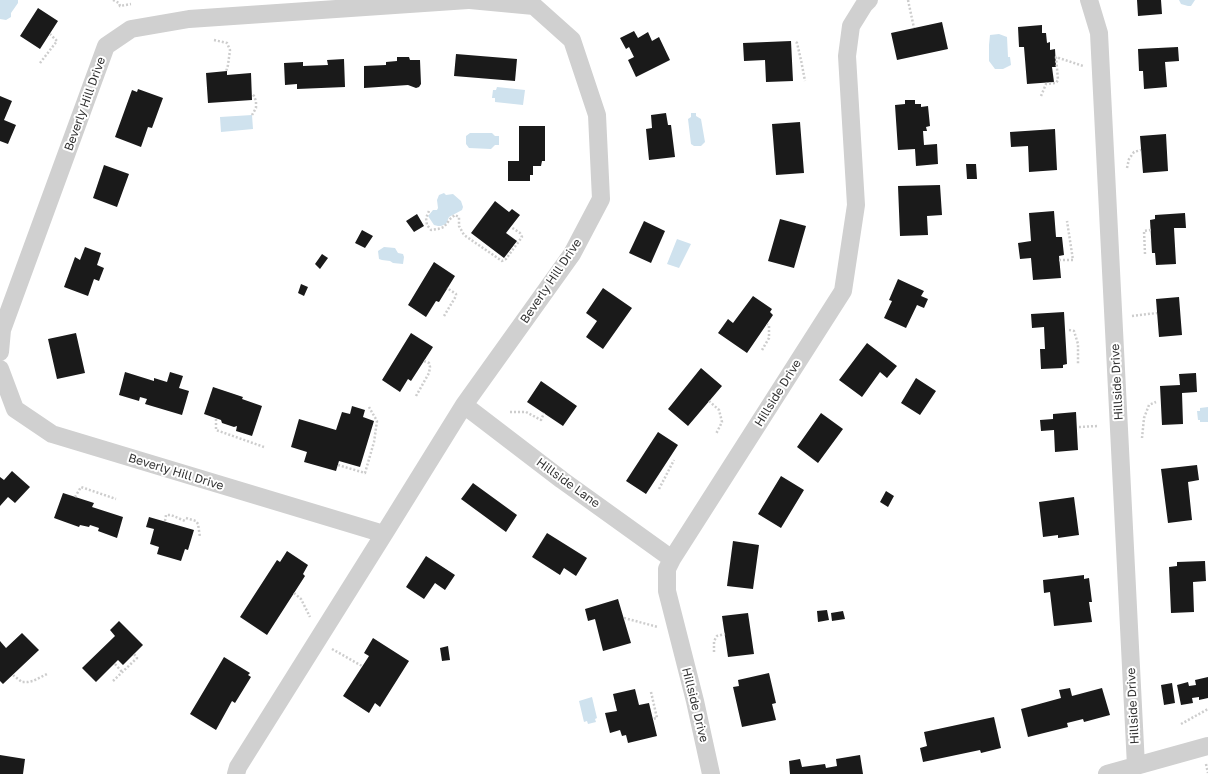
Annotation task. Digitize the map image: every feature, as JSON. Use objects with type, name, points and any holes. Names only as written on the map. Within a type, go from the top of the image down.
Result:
[{"type":"street","name":"Beverly Hill Drive","points":[[0,352],[2,330],[106,46],[131,28],[189,19],[469,0],[534,6],[572,40],[597,115],[601,199],[572,254],[464,405],[245,757],[236,774]]},
{"type":"street","name":"Hillside Drive","points":[[711,774],[695,701],[667,591],[667,569],[843,291],[856,205],[847,56],[851,26],[864,5],[869,0]]},
{"type":"street","name":"Hillside Drive","points":[[1089,0],[1099,33],[1136,766]]},
{"type":"street","name":"Beverly Hill Drive","points":[[0,369],[15,409],[52,434],[384,534]]},
{"type":"street","name":"Hillside Lane","points":[[464,405],[672,559]]},
{"type":"street","points":[[1107,774],[1208,746]]},
{"type":"path","points":[[113,0],[119,3],[120,6],[131,4]]},
{"type":"path","points":[[908,0],[914,28]]},
{"type":"path","points":[[40,63],[57,41],[50,34]]},
{"type":"path","points":[[214,40],[228,43],[230,50],[226,72]]},
{"type":"path","points":[[796,42],[805,81]]},
{"type":"path","points":[[1041,96],[1046,84],[1056,83],[1058,80],[1056,57],[1083,66]]},
{"type":"path","points":[[252,94],[256,101],[256,108],[252,115]]},
{"type":"path","points":[[1127,168],[1129,159],[1134,152],[1141,150]]},
{"type":"path","points":[[429,211],[426,218],[427,225],[431,230],[438,230],[444,227],[455,215],[459,217],[459,226],[464,235],[502,261],[506,259],[522,237],[520,233],[511,227]]},
{"type":"path","points":[[1059,260],[1073,260],[1067,221]]},
{"type":"path","points":[[1145,254],[1144,231],[1151,230]]},
{"type":"path","points":[[444,316],[456,296],[456,294],[447,288]]},
{"type":"path","points":[[1127,316],[1157,313]]},
{"type":"path","points":[[762,350],[769,338],[769,325],[767,324]]},
{"type":"path","points":[[1069,330],[1074,331],[1078,344],[1078,365]]},
{"type":"path","points":[[416,396],[429,373],[429,364],[424,361]]},
{"type":"path","points":[[709,401],[719,410],[722,422],[716,434]]},
{"type":"path","points":[[1142,438],[1144,418],[1149,405],[1156,402]]},
{"type":"path","points":[[338,465],[365,473],[374,442],[377,420],[369,407]]},
{"type":"path","points":[[510,412],[526,412],[541,420],[544,414]]},
{"type":"path","points":[[216,418],[216,430],[264,447]]},
{"type":"path","points":[[1079,427],[1098,426]]},
{"type":"path","points":[[659,488],[674,460]]},
{"type":"path","points":[[75,497],[81,487],[116,499]]},
{"type":"path","points":[[165,521],[166,515],[196,521],[198,524],[200,537]]},
{"type":"path","points":[[294,593],[301,599],[318,639],[362,666]]},
{"type":"path","points":[[624,618],[660,628]]},
{"type":"path","points":[[714,652],[714,641],[717,636],[725,634]]},
{"type":"path","points":[[113,681],[137,658],[134,654]]},
{"type":"path","points":[[115,664],[122,673]]},
{"type":"path","points":[[13,675],[22,682],[28,682],[47,674]]},
{"type":"path","points":[[651,692],[658,718],[653,719]]},
{"type":"path","points":[[1181,724],[1208,709]]},
{"type":"water","points":[[0,0],[18,0],[18,3],[11,13],[11,17],[6,20],[0,19]]},
{"type":"water","points":[[1179,0],[1195,0],[1191,6],[1188,6],[1181,4]]},
{"type":"water","points":[[999,34],[1007,37],[1008,57],[1010,57],[1011,65],[1003,69],[995,69],[989,61],[990,35]]},
{"type":"water","points":[[497,87],[525,90],[523,105],[495,102],[495,98],[492,98],[493,90],[496,90]]},
{"type":"water","points":[[691,113],[696,113],[696,116],[701,119],[705,142],[701,146],[694,146],[691,144],[688,119],[691,117]]},
{"type":"water","points":[[252,115],[253,129],[221,132],[220,117]]},
{"type":"water","points":[[470,133],[492,133],[495,136],[499,136],[499,145],[495,145],[491,149],[469,148],[466,144],[466,136]]},
{"type":"water","points":[[444,193],[446,195],[453,194],[461,201],[463,207],[462,210],[449,217],[446,224],[438,226],[434,225],[428,216],[433,210],[437,210],[437,200],[439,195]]},
{"type":"water","points":[[677,239],[691,244],[679,268],[667,264]]},
{"type":"water","points":[[384,247],[395,248],[398,253],[403,254],[403,264],[379,259],[378,251]]},
{"type":"water","points":[[1208,407],[1208,422],[1200,422],[1200,420],[1198,420],[1197,411],[1200,411],[1200,408]]},
{"type":"water","points":[[592,697],[597,718],[595,719],[596,722],[588,724],[587,721],[584,722],[579,701]]},
{"type":"building","points":[[1137,0],[1161,0],[1162,14],[1138,16]]},
{"type":"building","points":[[38,8],[58,21],[40,49],[20,36]]},
{"type":"building","points":[[942,22],[948,49],[897,60],[891,33]]},
{"type":"building","points":[[1042,25],[1042,33],[1046,33],[1047,43],[1050,42],[1050,50],[1055,49],[1056,67],[1052,67],[1054,82],[1027,84],[1024,47],[1019,47],[1018,27]]},
{"type":"building","points":[[634,31],[638,38],[648,32],[652,41],[659,37],[670,60],[636,77],[628,60],[634,57],[629,47],[626,49],[620,38]]},
{"type":"building","points":[[791,41],[793,81],[766,82],[765,60],[744,61],[743,43]]},
{"type":"building","points":[[1178,47],[1179,61],[1165,62],[1167,87],[1144,89],[1143,71],[1139,71],[1138,49]]},
{"type":"building","points":[[456,54],[517,59],[515,81],[454,76]]},
{"type":"building","points":[[397,57],[409,57],[410,60],[420,60],[421,84],[419,87],[416,88],[408,85],[364,88],[364,66],[386,65],[386,62],[397,61]]},
{"type":"building","points":[[344,59],[345,87],[297,89],[297,84],[285,85],[284,63],[303,62],[303,66],[328,65],[327,60]]},
{"type":"building","points":[[227,71],[227,75],[251,73],[252,100],[208,103],[206,73]]},
{"type":"building","points":[[138,89],[163,98],[152,128],[148,127],[141,147],[115,137],[132,90],[137,92]]},
{"type":"building","points":[[0,96],[12,101],[4,120],[16,125],[8,144],[0,141]]},
{"type":"building","points":[[905,100],[915,100],[915,104],[921,104],[921,107],[928,106],[930,126],[926,127],[927,131],[923,131],[924,145],[937,144],[938,164],[916,166],[915,149],[898,150],[895,105],[905,104]]},
{"type":"building","points":[[666,113],[668,125],[671,125],[675,157],[649,160],[646,129],[652,128],[651,115]]},
{"type":"building","points":[[800,122],[804,173],[776,175],[772,124]]},
{"type":"building","points":[[519,126],[545,126],[545,161],[542,161],[541,166],[533,166],[533,175],[530,175],[530,181],[508,181],[508,161],[519,161]]},
{"type":"building","points":[[1055,129],[1057,170],[1029,172],[1028,146],[1011,147],[1010,132]]},
{"type":"building","points":[[1166,134],[1168,171],[1143,173],[1140,136]]},
{"type":"building","points":[[966,164],[976,164],[977,179],[967,179]]},
{"type":"building","points":[[104,165],[129,174],[117,207],[93,198]]},
{"type":"building","points":[[940,185],[942,215],[927,216],[928,235],[900,236],[898,186]]},
{"type":"building","points":[[495,201],[509,212],[512,209],[520,215],[506,233],[517,241],[504,258],[471,233]]},
{"type":"building","points":[[1054,211],[1056,237],[1062,237],[1064,255],[1059,256],[1061,278],[1033,280],[1031,258],[1020,259],[1018,243],[1031,241],[1029,213]]},
{"type":"building","points":[[1185,213],[1186,228],[1174,228],[1176,264],[1156,265],[1155,253],[1152,253],[1150,220],[1155,219],[1155,215]]},
{"type":"building","points":[[417,214],[424,226],[414,232],[406,221]]},
{"type":"building","points":[[780,219],[806,226],[794,268],[768,261]]},
{"type":"building","points":[[644,221],[665,231],[651,263],[629,253]]},
{"type":"building","points":[[362,230],[373,236],[365,248],[355,243]]},
{"type":"building","points":[[85,247],[101,253],[97,265],[104,268],[99,281],[94,279],[88,296],[64,287],[75,257],[80,260]]},
{"type":"building","points":[[322,254],[328,258],[320,269],[315,264]]},
{"type":"building","points":[[434,262],[455,276],[439,302],[436,301],[426,317],[408,305]]},
{"type":"building","points":[[898,279],[924,291],[921,296],[928,299],[924,308],[917,305],[906,328],[884,318],[892,301],[889,300]]},
{"type":"building","points":[[301,284],[308,287],[304,296],[298,293]]},
{"type":"building","points":[[603,288],[632,308],[603,349],[586,337],[597,321],[586,313]]},
{"type":"building","points":[[753,296],[772,309],[770,312],[773,315],[747,353],[718,333],[728,319],[733,323]]},
{"type":"building","points":[[1179,297],[1182,335],[1159,337],[1156,299]]},
{"type":"building","points":[[1064,312],[1067,364],[1063,365],[1063,368],[1041,369],[1040,349],[1045,349],[1044,327],[1032,328],[1031,314]]},
{"type":"building","points":[[76,333],[85,373],[57,379],[48,339]]},
{"type":"building","points":[[411,333],[433,347],[411,381],[408,379],[400,392],[382,380]]},
{"type":"building","points":[[867,343],[897,366],[887,378],[880,372],[862,397],[839,380]]},
{"type":"building","points":[[701,368],[722,386],[688,426],[668,409]]},
{"type":"building","points":[[125,372],[154,381],[154,378],[167,382],[170,372],[183,376],[179,388],[189,391],[182,415],[145,404],[147,399],[140,397],[139,401],[119,395]]},
{"type":"building","points":[[1196,373],[1197,392],[1182,393],[1183,424],[1162,425],[1160,386],[1180,385],[1179,374]]},
{"type":"building","points":[[916,378],[936,391],[920,415],[901,403]]},
{"type":"building","points":[[541,381],[577,406],[563,426],[527,402]]},
{"type":"building","points":[[213,387],[243,397],[242,399],[262,406],[252,436],[236,431],[237,426],[234,427],[222,423],[221,420],[204,414]]},
{"type":"building","points":[[352,406],[365,410],[363,417],[374,421],[360,467],[339,461],[336,471],[304,462],[307,452],[291,447],[299,419],[336,430],[342,412],[350,414]]},
{"type":"building","points":[[1076,412],[1078,450],[1055,452],[1054,430],[1041,431],[1040,420],[1053,419],[1053,414]]},
{"type":"building","points":[[821,413],[843,429],[818,463],[797,447]]},
{"type":"building","points":[[658,432],[678,445],[646,494],[626,481]]},
{"type":"building","points":[[1197,465],[1199,480],[1188,482],[1192,520],[1168,523],[1161,469]]},
{"type":"building","points":[[12,471],[30,487],[15,503],[8,497],[0,506],[0,477],[4,480]]},
{"type":"building","points":[[781,476],[804,490],[781,528],[758,514]]},
{"type":"building","points":[[473,483],[517,515],[506,532],[461,499]]},
{"type":"building","points":[[886,491],[894,496],[888,507],[880,502]]},
{"type":"building","points":[[63,493],[94,503],[92,507],[123,517],[117,538],[98,531],[99,528],[90,525],[89,527],[80,525],[79,527],[54,518]]},
{"type":"building","points":[[1074,497],[1079,535],[1058,538],[1058,535],[1043,537],[1039,502]]},
{"type":"building","points":[[149,517],[194,530],[188,550],[185,549],[181,561],[157,554],[159,547],[150,544],[154,529],[146,527]]},
{"type":"building","points":[[547,533],[587,558],[576,576],[564,568],[560,575],[532,557]]},
{"type":"building","points":[[733,541],[759,545],[753,589],[727,586]]},
{"type":"building","points":[[287,551],[308,565],[303,574],[305,576],[267,635],[240,617],[277,560],[280,562]]},
{"type":"building","points":[[426,556],[455,575],[445,590],[435,583],[424,599],[406,587]]},
{"type":"building","points":[[1205,561],[1206,581],[1193,582],[1194,612],[1171,613],[1169,567],[1177,566],[1177,562]]},
{"type":"building","points":[[1084,575],[1084,579],[1089,578],[1092,602],[1089,602],[1092,622],[1054,626],[1050,592],[1044,593],[1043,580]]},
{"type":"building","points":[[618,599],[631,643],[603,651],[595,619],[588,621],[585,609]]},
{"type":"building","points":[[827,610],[829,620],[818,622],[817,611]]},
{"type":"building","points":[[843,611],[845,619],[832,621],[831,613]]},
{"type":"building","points":[[748,613],[754,654],[728,657],[722,616]]},
{"type":"building","points":[[119,621],[143,645],[123,665],[118,660],[96,682],[82,668],[115,636],[110,630]]},
{"type":"building","points":[[22,633],[39,650],[3,684],[0,681],[0,641],[6,648]]},
{"type":"building","points":[[373,638],[409,661],[380,707],[375,703],[369,713],[343,696],[369,656],[364,653]]},
{"type":"building","points":[[448,646],[450,660],[442,661],[440,648]]},
{"type":"building","points":[[224,657],[250,673],[248,675],[251,677],[235,703],[232,701],[216,730],[190,714]]},
{"type":"building","points":[[769,673],[776,703],[772,704],[776,720],[742,727],[733,687],[739,686],[738,680]]},
{"type":"building","points":[[1208,677],[1208,698],[1199,700],[1199,697],[1192,698],[1193,703],[1181,705],[1177,685],[1188,682],[1189,686],[1196,685],[1195,680]]},
{"type":"building","points":[[1172,683],[1175,703],[1164,705],[1161,685]]},
{"type":"building","points":[[1070,688],[1072,696],[1102,688],[1110,715],[1084,722],[1083,719],[1067,723],[1068,727],[1028,737],[1021,709],[1061,698],[1059,690]]},
{"type":"building","points":[[635,689],[639,705],[649,703],[657,736],[628,743],[626,735],[622,736],[620,730],[610,733],[605,713],[617,711],[613,694]]},
{"type":"building","points":[[994,717],[1001,748],[981,753],[980,750],[923,762],[920,748],[927,746],[924,732]]},
{"type":"building","points":[[0,755],[25,759],[23,774],[0,774]]},
{"type":"building","points":[[860,755],[863,774],[790,774],[789,761],[800,759],[802,767],[825,764],[826,768],[837,766],[836,759]]}]
